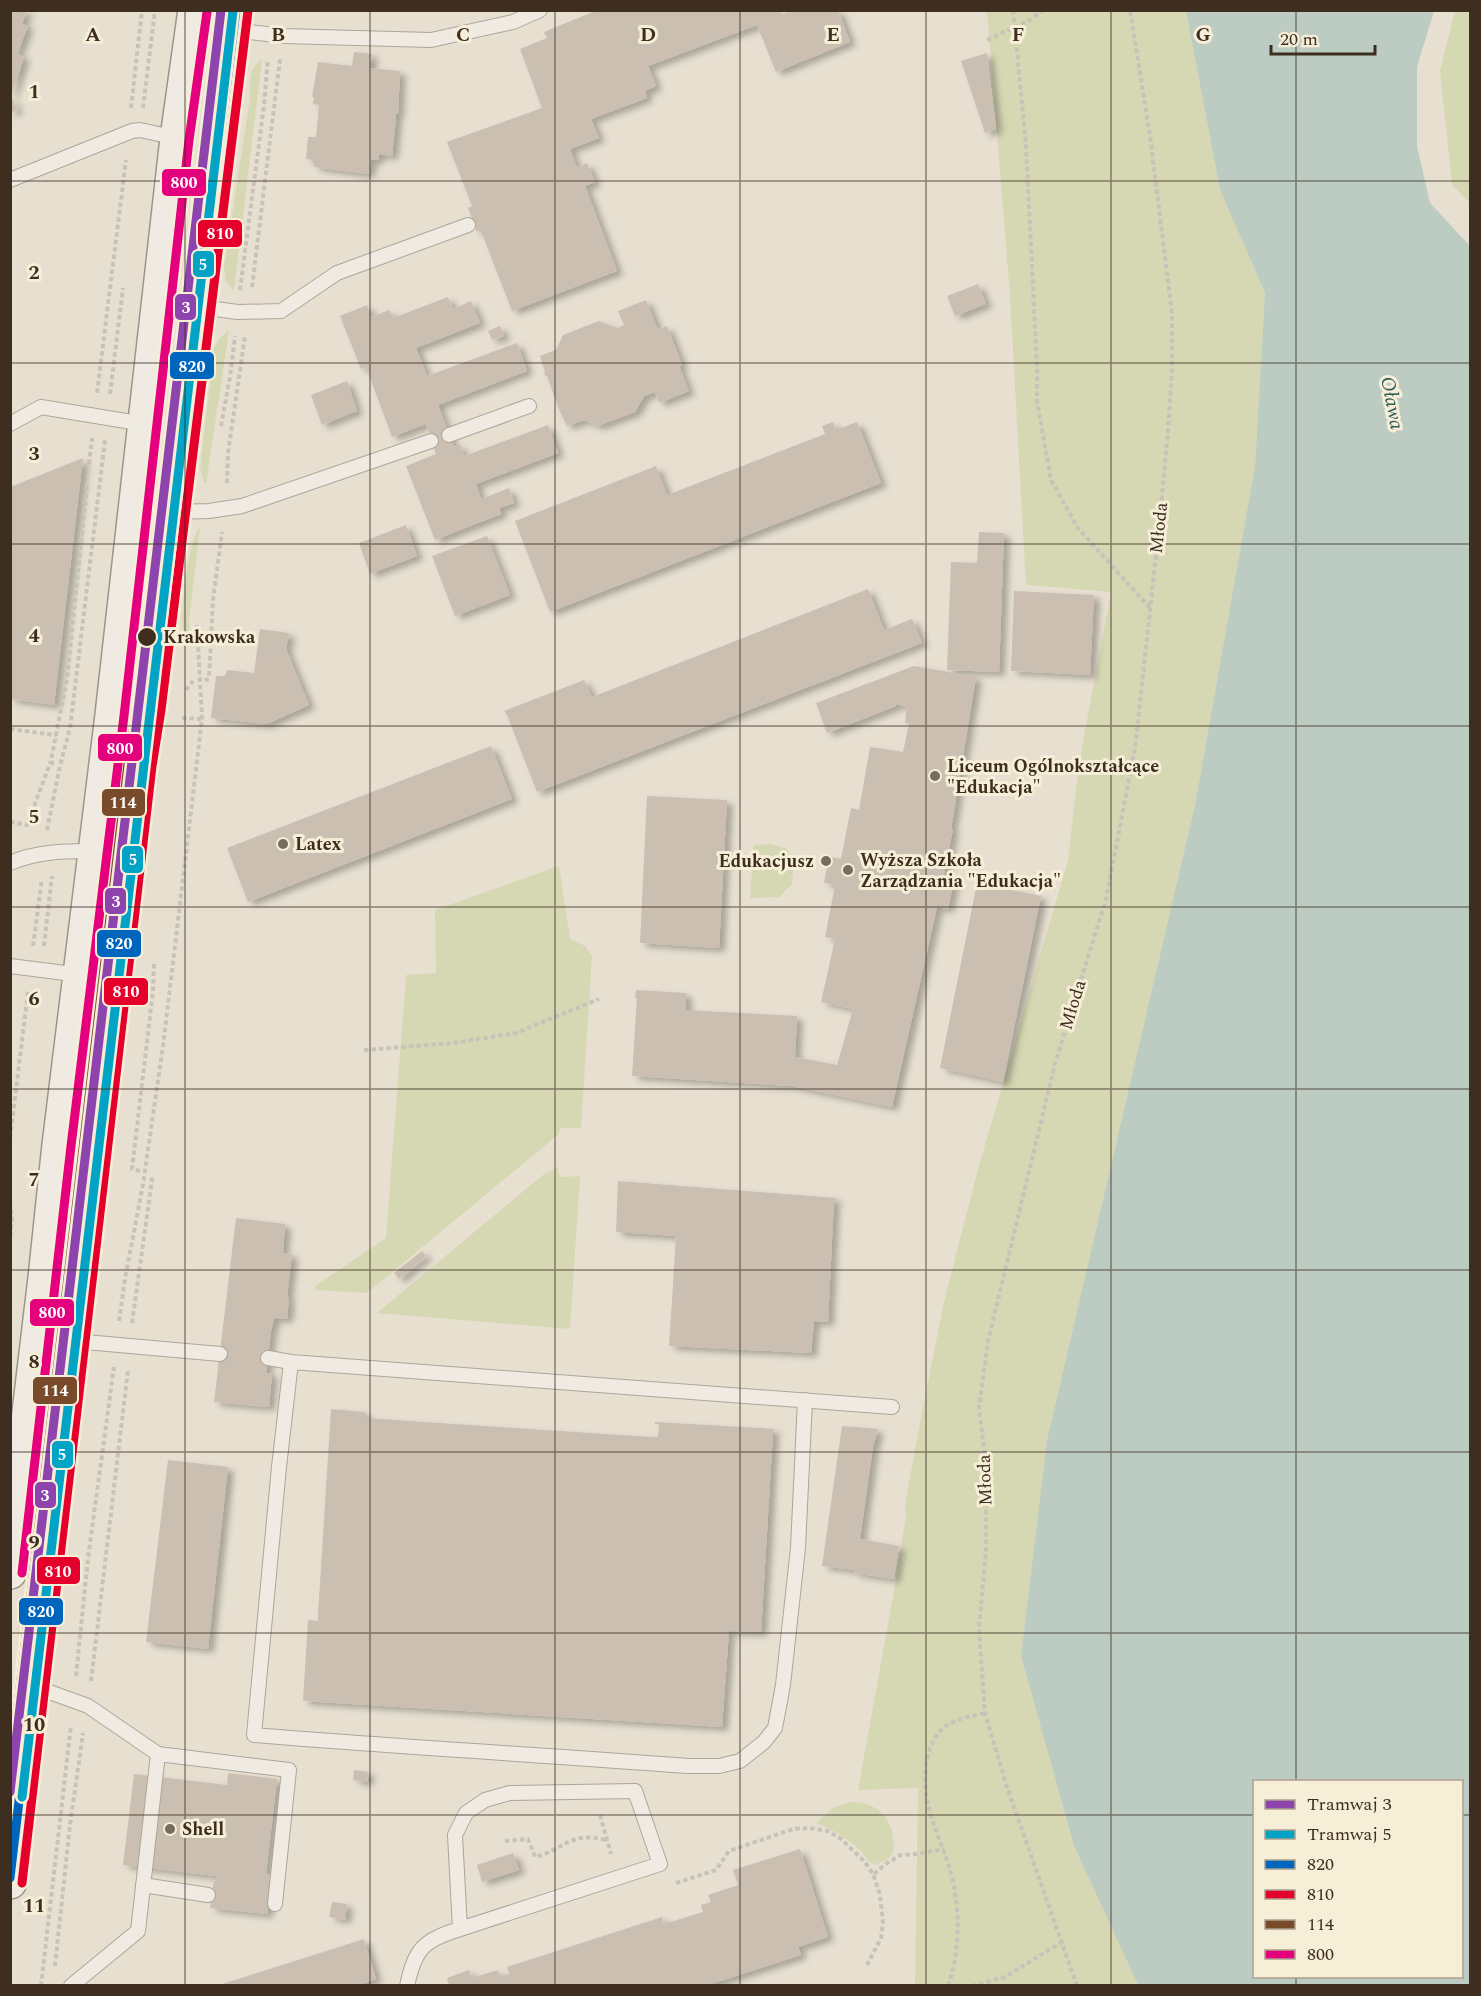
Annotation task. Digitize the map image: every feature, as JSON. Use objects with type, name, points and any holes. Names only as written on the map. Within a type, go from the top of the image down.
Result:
[{"type":"main road","points":[[10,1572],[59,1145],[96,851],[177,138],[195,10]]},
{"type":"main road","points":[[10,1882],[140,764],[149,709],[235,20]]},
{"type":"lane","points":[[235,20],[283,36],[431,40],[513,22],[540,10]]},
{"type":"lane","points":[[10,180],[132,131],[140,130],[177,138]]},
{"type":"lane","points":[[199,307],[238,312],[281,311],[337,273],[468,225]]},
{"type":"lane","points":[[449,435],[529,406]]},
{"type":"lane","points":[[10,424],[41,407],[144,424]]},
{"type":"lane","points":[[174,512],[209,511],[242,506],[431,441]]},
{"type":"lane","points":[[10,863],[45,852],[96,851]]},
{"type":"lane","points":[[10,966],[81,975]]},
{"type":"lane","points":[[74,1341],[220,1354]]},
{"type":"lane","points":[[268,1358],[291,1362],[892,1407]]},
{"type":"lane","points":[[291,1362],[254,1735],[688,1766],[719,1766],[740,1761],[764,1742],[775,1728],[783,1685],[798,1548],[805,1400]]},
{"type":"lane","points":[[33,1686],[88,1706],[158,1754],[289,1770],[275,1904]]},
{"type":"lane","points":[[71,1986],[138,1931],[158,1754]]},
{"type":"lane","points":[[407,1986],[412,1963],[426,1943],[443,1934],[460,1929],[660,1864],[635,1791],[510,1794],[484,1800],[466,1813],[455,1835],[460,1929]]},
{"type":"lane","points":[[143,1885],[208,1895]]},
{"type":"path","points":[[130,115],[142,10]]},
{"type":"path","points":[[143,109],[155,10]]},
{"type":"path","points":[[1013,10],[1026,145],[1037,401],[1051,480],[1078,528],[1150,608]]},
{"type":"path","points":[[987,40],[1014,28],[1043,10]]},
{"type":"path","name":"Młoda","points":[[1077,1986],[1007,1786],[985,1713],[979,1628],[986,1550],[986,1466],[979,1408],[988,1341],[1055,1064],[1106,898],[1135,748],[1168,431],[1172,369],[1172,313],[1150,136],[1130,10]]},
{"type":"path","points":[[252,288],[281,51]]},
{"type":"path","points":[[239,298],[264,105],[268,52]]},
{"type":"path","points":[[96,403],[126,157]]},
{"type":"path","points":[[221,428],[231,377],[236,325]]},
{"type":"path","points":[[226,487],[228,453],[245,334]]},
{"type":"path","points":[[89,464],[93,430]]},
{"type":"path","points":[[46,831],[70,728],[106,435]]},
{"type":"path","points":[[10,822],[27,825],[52,762],[68,679],[82,562],[87,486]]},
{"type":"path","points":[[205,681],[209,678],[213,600],[222,531]]},
{"type":"path","points":[[119,1322],[144,1184],[163,1046],[202,719],[196,614]]},
{"type":"path","points":[[10,729],[56,735]]},
{"type":"path","points":[[32,955],[42,874]]},
{"type":"path","points":[[42,956],[52,876]]},
{"type":"path","points":[[140,1171],[132,1169],[153,991],[153,958]]},
{"type":"path","points":[[10,1138],[28,989]]},
{"type":"path","points":[[364,1050],[453,1042],[516,1033],[599,999]]},
{"type":"path","points":[[132,1325],[152,1180],[150,1176]]},
{"type":"path","points":[[10,1202],[12,1220],[10,1238]]},
{"type":"path","points":[[75,1682],[88,1557],[114,1368]]},
{"type":"path","points":[[90,1685],[128,1369]]},
{"type":"path","points":[[948,1986],[957,1953],[957,1914],[954,1886],[926,1794],[928,1755],[935,1738],[946,1726],[956,1720],[985,1713]]},
{"type":"path","points":[[41,1986],[72,1716]]},
{"type":"path","points":[[54,1972],[70,1825],[85,1723]]},
{"type":"path","points":[[597,1792],[600,1818],[619,1877]]},
{"type":"path","points":[[673,1884],[716,1870],[729,1851],[793,1830],[810,1828],[828,1831],[841,1839],[864,1861],[873,1875],[880,1895],[883,1922],[881,1938],[867,1965]]},
{"type":"path","points":[[505,1841],[528,1839],[535,1857],[579,1837],[606,1840]]},
{"type":"path","points":[[873,1875],[901,1854],[917,1854],[944,1849]]},
{"type":"path","points":[[972,1986],[1005,1977],[1062,1942]]},
{"type":"green space","points":[[987,11],[1186,11],[1220,190],[1265,293],[1255,466],[1195,805],[1047,1440],[1021,1656],[1074,1846],[1138,1985],[915,1985],[918,1788],[858,1790],[896,1580],[906,1515],[905,1505],[943,1306],[978,1169],[1068,860],[1079,763],[1111,592],[1026,585],[1010,296]]},
{"type":"green space","points":[[1455,11],[1470,11],[1470,203],[1452,185],[1440,71]]},
{"type":"green space","points":[[262,59],[234,291],[226,281],[224,267],[250,98],[251,76],[254,67]]},
{"type":"green space","points":[[229,330],[206,484],[200,468],[214,349],[219,339]]},
{"type":"green space","points":[[200,528],[189,621],[190,642],[182,625],[183,604],[192,545]]},
{"type":"green space","points":[[771,844],[787,849],[792,857],[794,866],[792,884],[779,897],[750,898],[754,845]]},
{"type":"green space","points":[[559,866],[570,939],[585,946],[592,956],[581,1128],[560,1128],[559,1134],[367,1293],[316,1290],[315,1286],[386,1238],[406,975],[436,973],[435,910]]},
{"type":"green space","points":[[557,1167],[560,1177],[580,1176],[570,1329],[377,1313],[544,1174]]},
{"type":"green space","points":[[849,1802],[870,1805],[885,1816],[892,1833],[893,1854],[876,1864],[871,1863],[846,1839],[816,1823],[833,1808]]},
{"type":"water","name":"Oława","points":[[1186,11],[1434,11],[1417,67],[1417,146],[1430,203],[1470,246],[1470,1985],[1138,1985],[1074,1846],[1021,1656],[1047,1440],[1195,805],[1255,466],[1265,293],[1220,190]]},
{"type":"building","points":[[10,10],[27,10],[22,24],[28,26],[17,54],[24,57],[11,96],[17,110],[10,113]]},
{"type":"building","points":[[598,10],[780,10],[782,15],[790,10],[838,10],[850,42],[776,72],[757,25],[648,66],[656,86],[645,91],[647,98],[591,119],[599,138],[570,149],[577,168],[587,163],[595,182],[585,186],[617,271],[512,311],[481,231],[477,232],[468,208],[472,206],[447,142],[542,108],[520,49],[547,38],[544,32]]},
{"type":"building","points":[[354,52],[372,54],[370,68],[400,71],[398,114],[396,114],[392,156],[379,154],[378,160],[371,160],[369,174],[314,167],[314,160],[306,159],[308,137],[316,137],[319,105],[313,104],[314,97],[312,97],[318,62],[352,66]]},
{"type":"building","points":[[987,53],[996,129],[985,133],[961,61]]},
{"type":"building","points":[[978,284],[986,304],[955,316],[947,296]]},
{"type":"building","points":[[448,297],[453,309],[471,301],[480,323],[416,348],[427,376],[517,343],[527,371],[438,405],[454,447],[460,445],[464,456],[548,425],[558,453],[476,484],[481,499],[509,488],[514,503],[499,508],[501,514],[435,540],[406,466],[436,454],[426,424],[392,437],[366,367],[361,369],[340,316],[367,305],[371,317],[389,310],[393,318]]},
{"type":"building","points":[[646,300],[658,330],[667,326],[689,391],[659,403],[655,392],[644,396],[635,412],[598,426],[584,420],[567,426],[547,376],[545,376],[540,356],[556,350],[563,335],[599,321],[617,328],[624,325],[618,311]]},
{"type":"building","points":[[500,326],[504,336],[492,340],[488,331]]},
{"type":"building","points":[[347,381],[357,411],[322,425],[311,395]]},
{"type":"building","points":[[833,422],[836,430],[857,422],[881,483],[550,612],[515,521],[656,466],[667,495],[825,434],[822,426]]},
{"type":"building","points":[[83,458],[54,705],[10,699],[10,487]]},
{"type":"building","points":[[406,525],[417,556],[370,574],[359,543]]},
{"type":"building","points":[[979,532],[1004,533],[999,672],[947,670],[951,562],[977,563]]},
{"type":"building","points":[[487,536],[510,595],[455,616],[432,556]]},
{"type":"building","points":[[868,589],[884,630],[912,619],[922,643],[537,792],[504,711],[584,680],[592,697]]},
{"type":"building","points":[[1014,591],[1094,595],[1090,675],[1011,671]]},
{"type":"building","points":[[260,629],[289,633],[286,649],[309,705],[267,724],[211,718],[216,676],[225,676],[227,670],[254,673]]},
{"type":"building","points":[[914,666],[976,677],[951,829],[953,829],[943,879],[954,881],[948,909],[937,907],[892,1107],[792,1086],[632,1076],[636,990],[686,993],[686,1010],[797,1016],[795,1057],[837,1065],[853,1009],[821,1002],[835,939],[825,937],[835,885],[824,883],[829,857],[841,859],[851,808],[859,810],[870,747],[903,752],[909,724],[905,723],[907,707],[895,704],[896,706],[827,733],[816,703]]},
{"type":"building","points":[[491,746],[512,799],[248,902],[227,848]]},
{"type":"building","points":[[647,796],[727,800],[719,948],[640,943]]},
{"type":"building","points":[[977,883],[1041,896],[1003,1082],[940,1068]]},
{"type":"building","points":[[618,1181],[836,1198],[837,1200],[834,1200],[831,1259],[833,1259],[831,1261],[828,1322],[814,1321],[811,1353],[669,1346],[676,1236],[616,1232]]},
{"type":"building","points":[[236,1218],[285,1224],[283,1253],[292,1254],[287,1319],[274,1318],[271,1331],[266,1373],[272,1374],[269,1407],[214,1402]]},
{"type":"building","points":[[422,1251],[426,1256],[399,1279],[394,1273]]},
{"type":"building","points":[[331,1409],[365,1412],[365,1418],[651,1437],[658,1437],[659,1424],[655,1422],[775,1429],[761,1632],[729,1631],[722,1727],[303,1701],[308,1620],[318,1621]]},
{"type":"building","points":[[842,1426],[878,1429],[873,1447],[860,1539],[899,1546],[894,1579],[854,1573],[855,1570],[822,1566]]},
{"type":"building","points":[[168,1460],[228,1467],[208,1649],[146,1642]]},
{"type":"building","points":[[354,1770],[369,1772],[367,1782],[353,1780]]},
{"type":"building","points":[[228,1773],[277,1779],[266,1874],[271,1875],[267,1914],[210,1908],[216,1876],[123,1865],[134,1774],[227,1785]]},
{"type":"building","points":[[800,1849],[828,1937],[798,1947],[801,1955],[705,1986],[449,1986],[447,1978],[469,1970],[472,1978],[498,1970],[500,1977],[509,1974],[507,1967],[662,1917],[664,1924],[703,1912],[701,1905],[711,1902],[708,1895],[738,1885],[733,1870]]},
{"type":"building","points":[[513,1853],[519,1870],[482,1882],[477,1865]]},
{"type":"building","points":[[332,1902],[347,1904],[345,1920],[329,1917]]},
{"type":"building","points":[[364,1939],[376,1979],[356,1986],[216,1986]]},
{"type":"tram line","name":"3","points":[[10,1792],[221,10]]},
{"type":"tram line","name":"5","points":[[22,1797],[233,11]]},
{"type":"transit line","name":"114","points":[[10,1774],[128,763],[137,707],[224,10]]},
{"type":"transit line","name":"820","points":[[10,1878],[140,764],[149,709],[236,10]]},
{"type":"transit line","name":"810","points":[[22,1883],[152,766],[161,710],[248,11]]},
{"type":"transit line","name":"800","points":[[22,1573],[71,1146],[124,716],[189,140],[207,12]]},
{"type":"place","name":"Krakowska","points":[[147,637]]},
{"type":"place","name":"Liceum Ogólnokształcące \"Edukacja\"","points":[[935,776]]},
{"type":"place","name":"Latex","points":[[283,844]]},
{"type":"place","name":"Edukacjusz","points":[[826,861]]},
{"type":"place","name":"Wyższa Szkoła Zarządzania \"Edukacja\"","points":[[848,870]]},
{"type":"place","name":"Shell","points":[[170,1829]]}]
